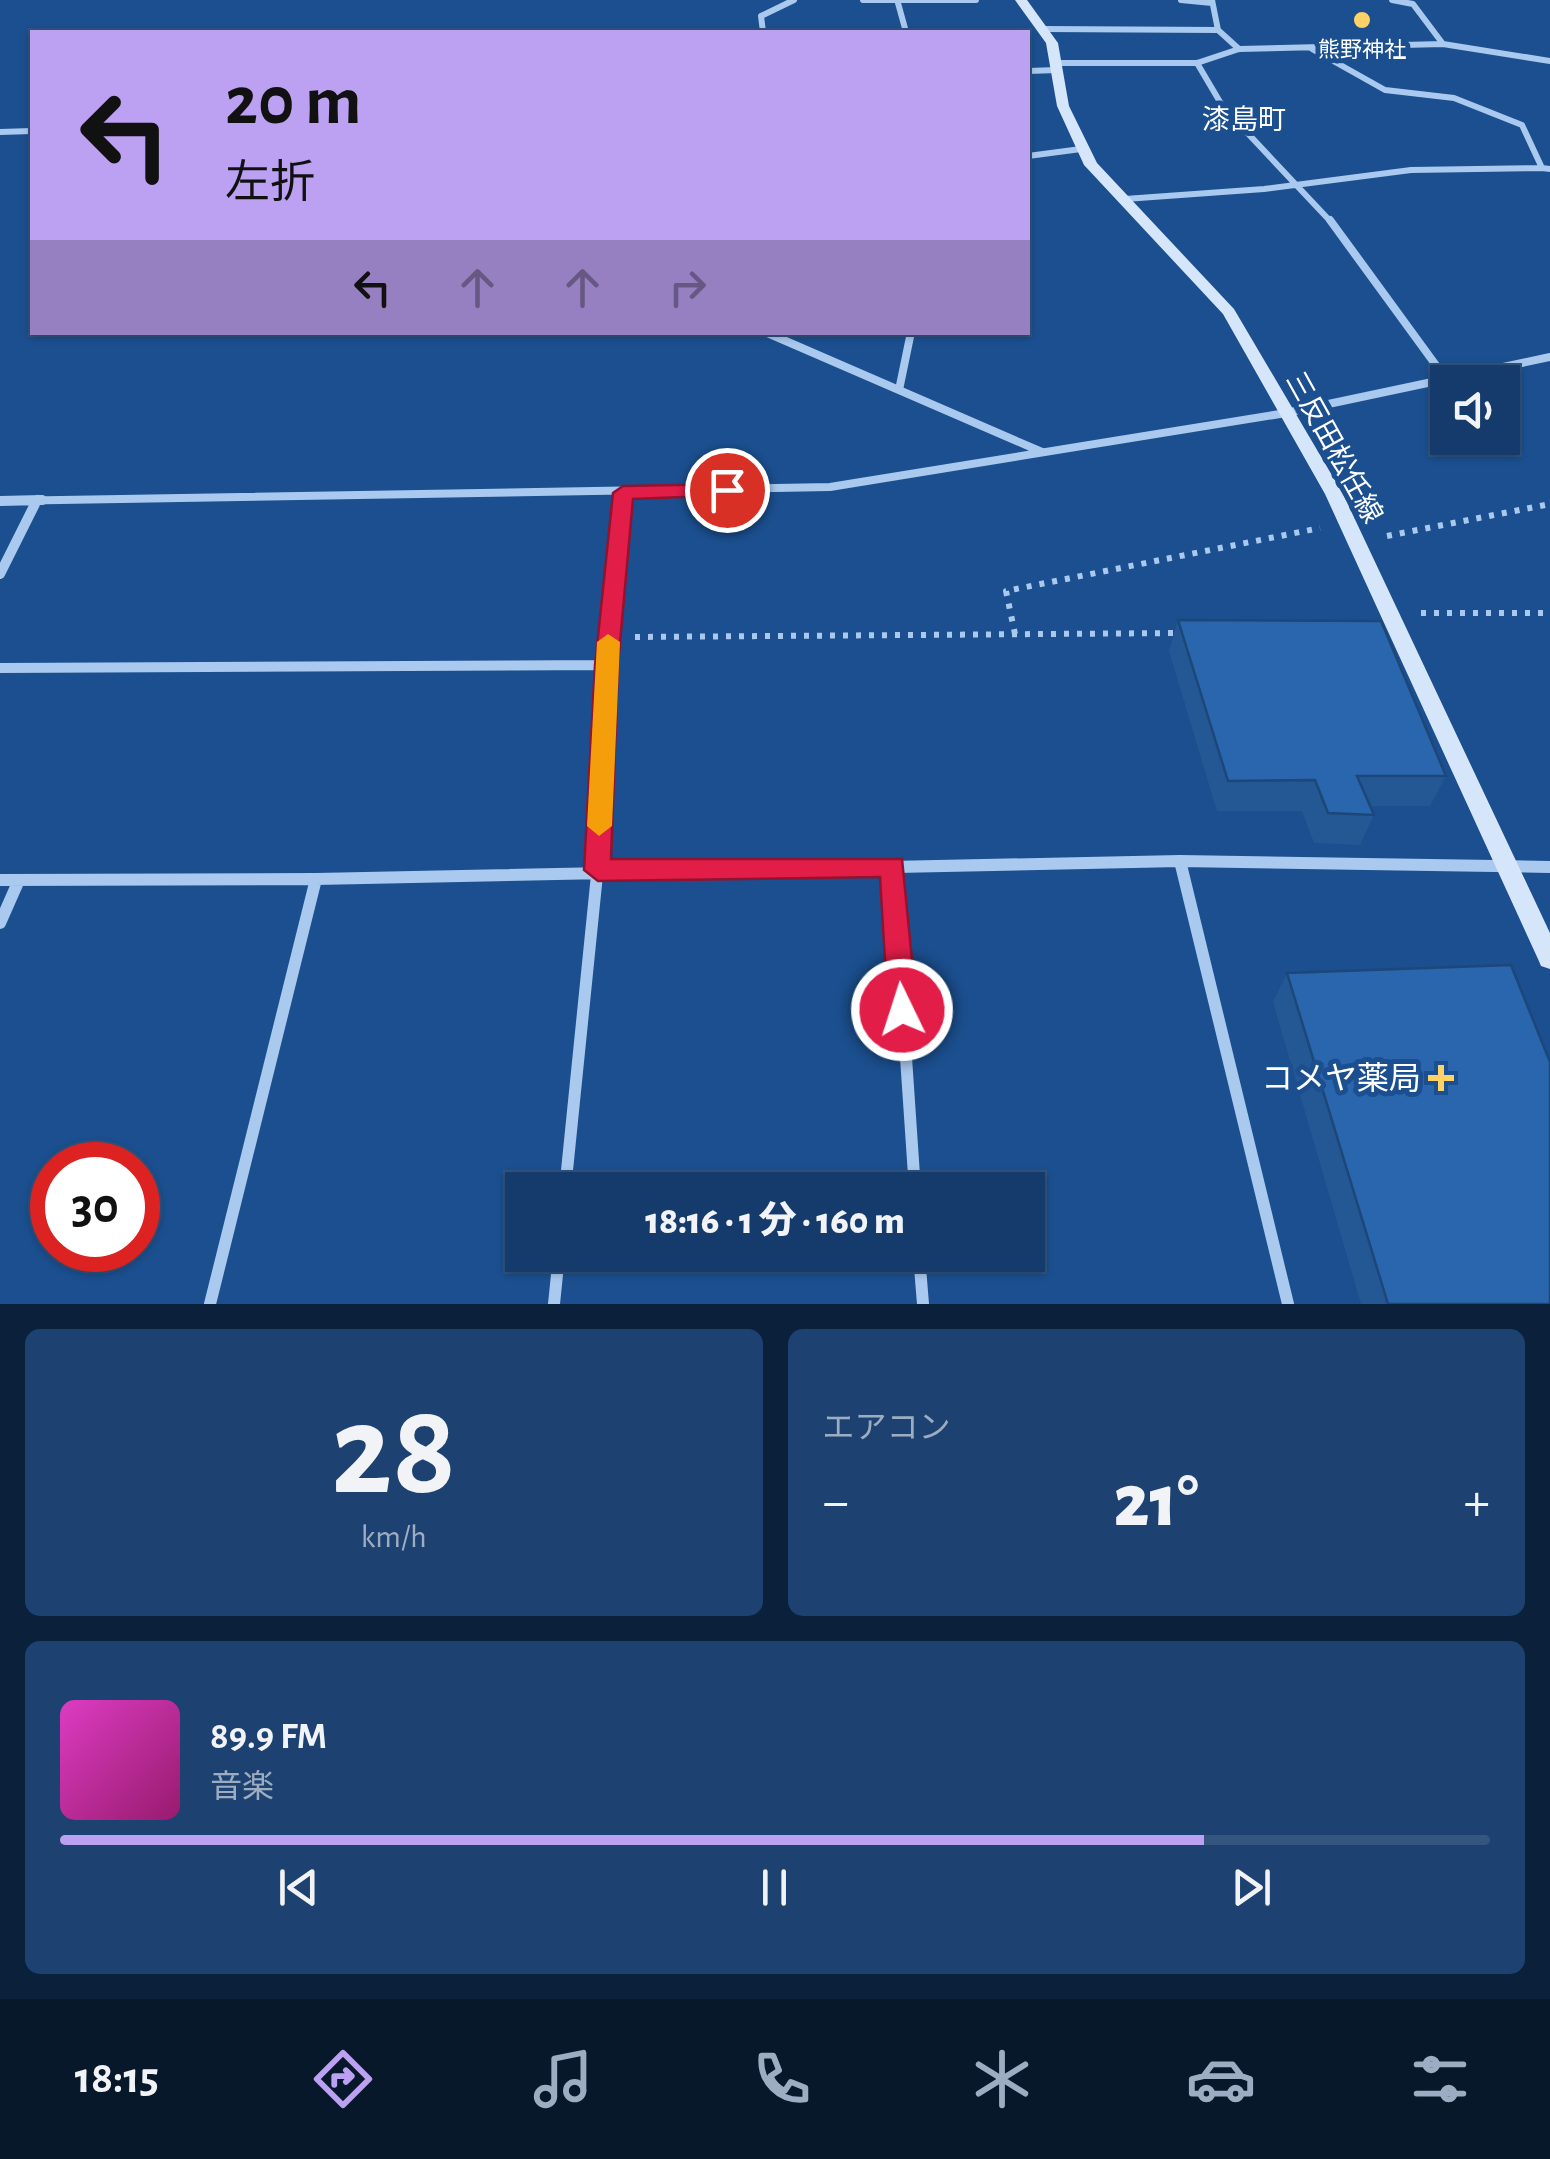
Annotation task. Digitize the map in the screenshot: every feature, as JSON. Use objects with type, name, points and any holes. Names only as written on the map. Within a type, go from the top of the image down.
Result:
[{"type":"main road","name":"三反田松任線","points":[[1023,0],[1044,29],[1063,106],[1081,148],[1229,312],[1348,522],[1550,959]]},
{"type":"street","points":[[763,30],[762,16],[794,0]]},
{"type":"street","points":[[863,0],[976,0]]},
{"type":"street","points":[[1181,0],[1212,2],[1218,30],[1239,49]]},
{"type":"street","points":[[1392,0],[1413,4],[1443,44]]},
{"type":"street","points":[[898,3],[905,30]]},
{"type":"street","points":[[1044,29],[1218,30]]},
{"type":"street","points":[[1030,71],[1056,66],[1197,64],[1239,49],[1443,44],[1549,61]]},
{"type":"street","points":[[1125,200],[1264,189],[1299,181],[1412,170],[1546,169],[1522,125],[1454,98],[1385,90],[1312,48]]},
{"type":"street","points":[[1197,64],[1224,107],[1299,181],[1436,365]]},
{"type":"street","points":[[0,132],[30,131]]},
{"type":"street","points":[[1030,156],[1081,148]]},
{"type":"street","points":[[772,335],[1043,453]]},
{"type":"street","points":[[900,390],[910,335]]},
{"type":"street","points":[[1512,365],[1550,357]]},
{"type":"street","points":[[0,500],[830,487],[1286,413],[1430,382]]},
{"type":"street","points":[[568,1172],[598,870],[606,665],[623,493]]},
{"type":"street","points":[[0,574],[38,499]]},
{"type":"street","points":[[0,668],[606,665]]},
{"type":"street","points":[[1180,861],[1288,1304]]},
{"type":"street","points":[[0,880],[316,879],[598,870],[1180,861],[1550,867]]},
{"type":"street","points":[[893,866],[914,1172]]},
{"type":"street","points":[[210,1304],[316,879]]},
{"type":"street","points":[[0,923],[18,880]]},
{"type":"street","points":[[554,1304],[557,1272]]},
{"type":"street","points":[[920,1272],[923,1304]]},
{"type":"path","points":[[1356,542],[1550,504]]},
{"type":"path","points":[[1015,634],[1006,591],[1348,522]]},
{"type":"path","points":[[1390,613],[1550,612]]},
{"type":"path","points":[[609,637],[1187,633]]},
{"type":"building","points":[[1178,620],[1381,621],[1446,776],[1357,776],[1374,815],[1328,813],[1315,780],[1228,781]]},
{"type":"building","points":[[1511,965],[1550,1062],[1550,1304],[1388,1304],[1287,973]]},
{"type":"slow traffic","points":[[599,826],[608,642]]},
{"type":"place","name":"熊野神社","points":[[1362,20]]},
{"type":"place","name":"コメヤ薬局","points":[[1441,1078]]},
{"type":"district","name":"漆島町","points":[[1244,119]]},
{"type":"route","points":[[727,490],[623,493],[606,665],[598,870],[893,866],[902,1010]]}]
